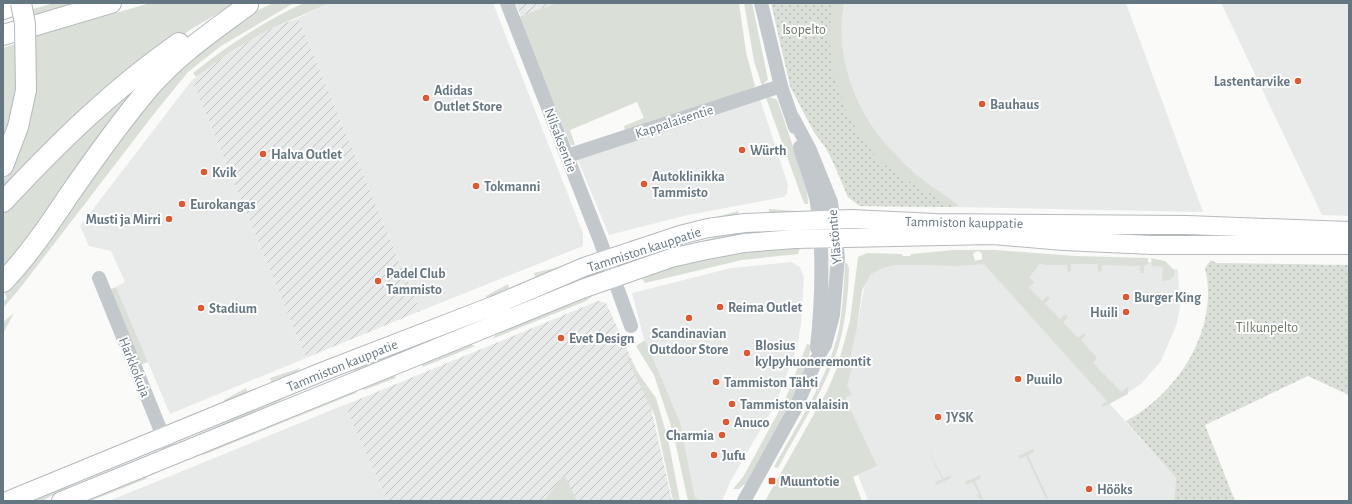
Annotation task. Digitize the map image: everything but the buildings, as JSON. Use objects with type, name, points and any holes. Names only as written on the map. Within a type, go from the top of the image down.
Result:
[{"type":"highway","points":[[3,9],[21,3],[25,24],[26,90],[18,127],[3,166]]},
{"type":"highway","points":[[3,35],[111,3]]},
{"type":"highway","points":[[3,202],[90,113],[144,67],[193,33],[250,4]]},
{"type":"highway","points":[[3,282],[26,256],[118,127],[148,89],[168,67],[198,41],[250,4]]},
{"type":"main road","name":"Tammiston kauppatie","points":[[8,501],[324,371],[607,259],[680,235],[708,228],[740,224],[826,219],[942,223],[1187,225],[1349,231]]},
{"type":"main road","name":"Tammiston kauppatie","points":[[61,501],[481,329],[615,278],[671,258],[737,244],[828,239],[993,235],[1064,241],[1152,245],[1349,245]]},
{"type":"street","name":"Nilsaksentie","points":[[507,3],[615,278],[631,326]]},
{"type":"street","name":"Ylästöntie","points":[[745,499],[796,407],[816,360],[825,345],[833,315],[838,257],[828,239],[826,219],[816,198],[793,118],[781,86],[761,3]]},
{"type":"street","name":"Kappalaisentie","points":[[567,156],[781,86]]},
{"type":"street","name":"Harkkokuja","points":[[99,278],[171,456]]},
{"type":"shaded area","points":[[330,3],[493,3],[583,233],[583,246],[420,311],[298,18]]},
{"type":"shaded area","points":[[515,3],[557,3],[521,16]]},
{"type":"shaded area","points":[[832,3],[1126,3],[1203,212],[953,207],[907,180],[859,134]]},
{"type":"shaded area","points":[[1221,3],[1349,3],[1349,216],[1322,215]]},
{"type":"shaded area","points":[[298,18],[420,311],[306,358],[192,80],[233,50],[270,29]]},
{"type":"shaded area","points":[[192,80],[306,358],[170,414],[116,287],[125,282],[111,251],[89,246],[80,226]]},
{"type":"shaded area","points":[[760,99],[788,185],[787,193],[784,197],[688,215],[609,235],[577,158]]},
{"type":"shaded area","points":[[998,261],[1160,262],[1169,269],[1178,269],[1180,307],[1177,323],[1161,361],[1141,384],[1110,404],[1176,478],[1174,501],[868,501],[858,475],[876,466],[839,393],[857,328],[865,283],[871,274],[883,268],[896,265],[958,266]]},
{"type":"shaded area","points":[[791,262],[800,267],[804,277],[801,324],[797,347],[776,403],[730,482],[722,501],[696,501],[680,422],[644,339],[632,293],[731,268]]},
{"type":"shaded area","points":[[598,301],[606,303],[648,395],[672,501],[387,501],[345,405]]},
{"type":"shaded area","points":[[344,405],[387,501],[109,501]]},
{"type":"green space","points":[[54,3],[83,3],[31,19],[30,10]]},
{"type":"green space","points":[[150,3],[235,3],[190,30],[122,80],[3,193],[3,181],[18,148],[34,37]]},
{"type":"green space","points":[[273,3],[294,3],[221,46],[188,72],[3,308],[3,302],[7,298],[5,294],[76,200],[127,126],[170,75],[251,14]]},
{"type":"green space","points":[[304,3],[330,3],[270,29],[233,50],[196,77],[193,73],[246,35]]},
{"type":"green space","points":[[557,3],[739,3],[746,52],[755,86],[752,89],[625,131],[624,126],[644,118],[637,102],[570,130],[575,145],[571,145],[518,19],[521,16]]},
{"type":"green space","points":[[744,3],[752,3],[768,79],[762,86],[754,61]]},
{"type":"green space","name":"Isopelto","points":[[771,3],[832,3],[829,36],[832,70],[846,111],[859,134],[878,160],[907,180],[953,207],[860,206],[848,197],[826,148],[814,132],[790,86]]},
{"type":"green space","name":"Isopelto","points":[[805,3],[844,3],[841,23],[845,64],[859,104],[869,122],[881,139],[906,165],[923,180],[959,206],[860,206],[848,197],[826,148],[814,132],[790,86]]},
{"type":"green space","points":[[22,42],[22,72],[3,154],[3,48]]},
{"type":"green space","points":[[150,72],[3,274],[3,213],[31,183]]},
{"type":"green space","points":[[766,98],[776,99],[778,102],[807,188],[808,204],[805,204],[802,198]]},
{"type":"green space","points":[[769,209],[796,211],[797,214],[769,213]]},
{"type":"green space","points":[[738,211],[739,215],[629,245],[629,241]]},
{"type":"green space","points":[[739,230],[797,230],[737,235],[635,261]]},
{"type":"green space","points":[[800,248],[798,254],[742,260],[645,283],[640,275],[668,266],[734,252]]},
{"type":"green space","points":[[954,250],[994,250],[1076,256],[1148,258],[1148,264],[1144,266],[1144,273],[1140,273],[1140,266],[1102,265],[1101,271],[1098,272],[1098,264],[1071,264],[1071,271],[1068,272],[1067,265],[1044,265],[1039,263],[1037,268],[1029,277],[1034,282],[1029,288],[1042,301],[1047,296],[1050,298],[1045,304],[1060,319],[1066,314],[1068,317],[1063,322],[1078,338],[1084,333],[1086,335],[1081,340],[1097,358],[1093,363],[1122,392],[1128,387],[1128,394],[1103,407],[1101,405],[1107,401],[984,264],[958,266],[896,265],[883,268],[871,274],[862,290],[857,328],[850,357],[853,364],[847,385],[852,394],[845,398],[877,466],[853,477],[862,501],[765,501],[827,391],[837,368],[850,321],[858,257],[867,253],[901,254],[903,256],[910,256],[911,254]],"holes":[[[979,251],[982,254],[982,259],[975,261],[973,254]]]},
{"type":"green space","points":[[1151,258],[1165,261],[1175,271],[1174,276],[1169,280],[1162,281],[1163,267],[1152,266]]},
{"type":"green space","name":"Tilkunpelto","points":[[1211,260],[1216,263],[1349,265],[1349,395],[1308,376],[1205,425],[1235,501],[1174,501],[1176,478],[1126,421],[1145,409],[1162,394],[1178,377],[1191,357],[1200,336],[1206,313],[1208,291],[1205,268]]},
{"type":"green space","points":[[845,262],[849,269],[847,302],[844,325],[835,357],[823,386],[808,414],[778,468],[774,467],[820,383],[828,365],[839,329],[844,288]]},
{"type":"green space","points":[[571,264],[557,273],[536,278],[534,273]]},
{"type":"green space","points":[[584,275],[585,279],[356,375],[353,367]]},
{"type":"green space","points":[[508,284],[509,288],[488,302],[486,296]]},
{"type":"green space","points":[[116,287],[148,362],[139,365],[109,290]]},
{"type":"green space","points":[[592,294],[586,301],[492,339],[499,331]]},
{"type":"green space","points":[[14,313],[4,332],[3,333],[3,322]]},
{"type":"green space","points":[[645,340],[680,422],[695,497],[701,501],[688,501],[673,432],[654,375],[636,346]]},
{"type":"green space","points":[[468,343],[475,346],[423,367],[422,364],[443,351]]},
{"type":"green space","points":[[807,344],[810,345],[809,357],[804,373],[785,413],[746,483],[739,489],[733,489],[743,477],[785,400]]},
{"type":"green space","points":[[626,353],[656,398],[668,439],[680,501],[673,501],[655,416],[631,367]]},
{"type":"green space","points":[[300,368],[295,374],[272,383],[270,378]]},
{"type":"green space","points":[[395,375],[396,378],[364,390],[362,388]]},
{"type":"green space","points":[[319,382],[318,384],[287,397],[247,419],[194,440],[193,437]]},
{"type":"green space","points":[[246,388],[248,393],[226,406],[224,400]]},
{"type":"green space","points":[[357,390],[356,393],[203,455],[199,453]]},
{"type":"green space","points":[[926,446],[943,478],[950,476],[951,478],[936,485],[935,482],[942,479]]},
{"type":"green space","points":[[1033,449],[1034,452],[1028,455],[1048,498],[1046,499],[1026,456],[1020,459],[1018,456]]},
{"type":"green space","points":[[138,453],[140,457],[76,483],[42,501],[22,501]]},
{"type":"green space","points":[[148,474],[146,479],[90,501],[78,501]]},
{"type":"green space","points":[[564,474],[577,501],[544,501]]},
{"type":"green space","points":[[980,475],[981,478],[975,481],[984,501],[976,496],[979,494],[973,482],[966,485],[965,482]]},
{"type":"place","name":"Lastentarvike","points":[[1298,81]]},
{"type":"place","name":"Adidas Outlet Store","points":[[426,98]]},
{"type":"place","name":"Bauhaus","points":[[982,104]]},
{"type":"place","name":"Würth","points":[[742,150]]},
{"type":"place","name":"Halva Outlet","points":[[263,154]]},
{"type":"place","name":"Kvik","points":[[204,172]]},
{"type":"place","name":"Autoklinikka Tammisto","points":[[644,184]]},
{"type":"place","name":"Tokmanni","points":[[476,186]]},
{"type":"place","name":"Eurokangas","points":[[182,204]]},
{"type":"place","name":"Musti ja Mirri","points":[[169,219]]},
{"type":"place","name":"Padel Club Tammisto","points":[[378,281]]},
{"type":"place","name":"Burger King","points":[[1126,297]]},
{"type":"place","name":"Reima Outlet","points":[[720,307]]},
{"type":"place","name":"Stadium","points":[[201,308]]},
{"type":"place","name":"Huili","points":[[1126,312]]},
{"type":"place","name":"Scandinavian Outdoor Store","points":[[689,318]]},
{"type":"place","name":"Evet Design","points":[[561,338]]},
{"type":"place","name":"Blosius kylpyhuoneremontit","points":[[747,353]]},
{"type":"place","name":"Puuilo","points":[[1018,379]]},
{"type":"place","name":"Tammiston Tähti","points":[[716,382]]},
{"type":"place","name":"Tammiston valaisin","points":[[732,404]]},
{"type":"place","name":"JYSK","points":[[938,417]]},
{"type":"place","name":"Anuco","points":[[726,422]]},
{"type":"place","name":"Charmia","points":[[722,435]]},
{"type":"place","name":"Jufu","points":[[714,455]]},
{"type":"place","name":"Muuntotie","points":[[772,481]]},
{"type":"place","name":"Hööks","points":[[1089,489]]}]
